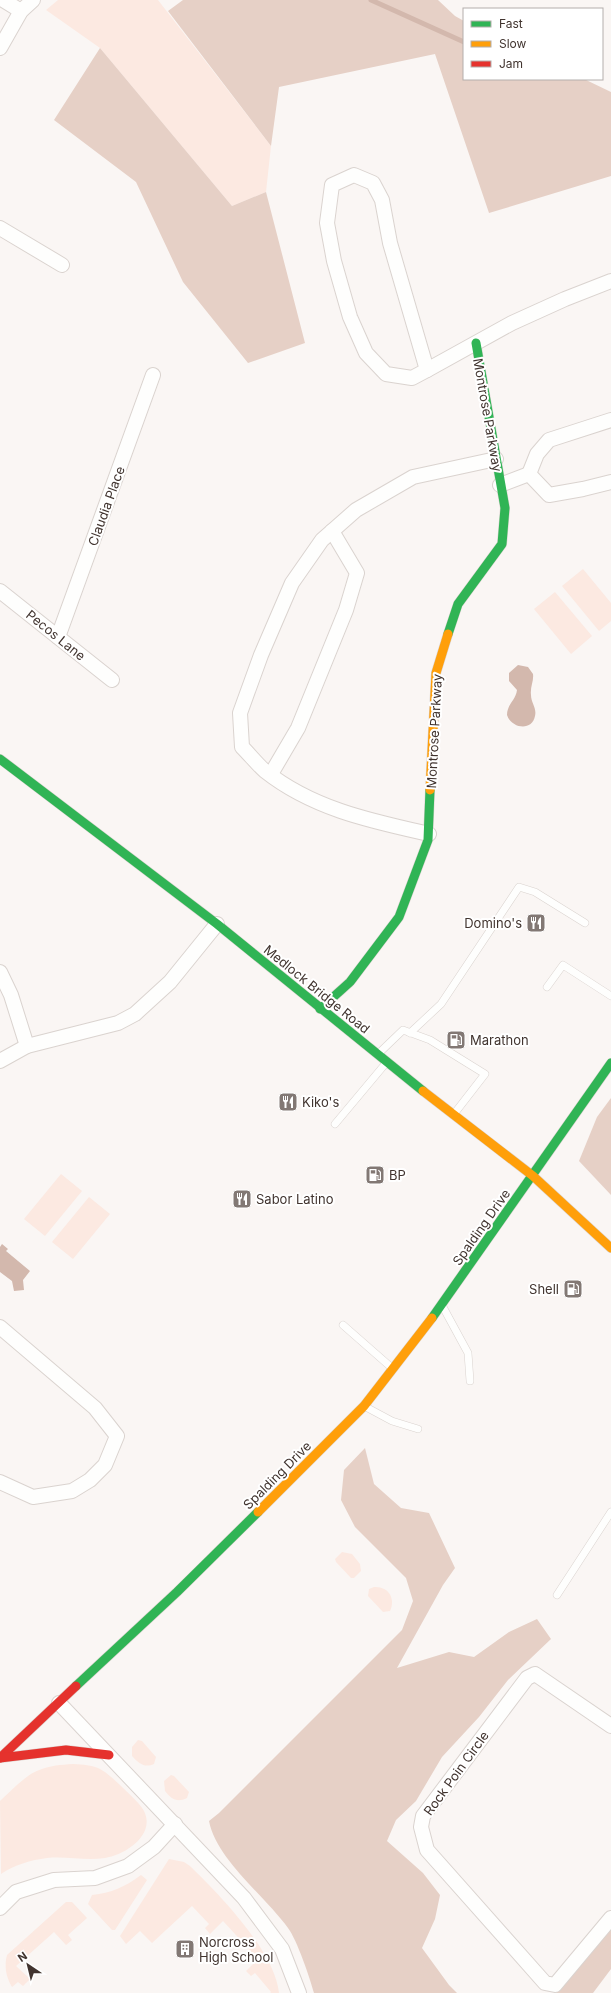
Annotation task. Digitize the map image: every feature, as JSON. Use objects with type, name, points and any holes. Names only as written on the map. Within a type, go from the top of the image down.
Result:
[{"type":"main road","name":"Montrose Parkway","points":[[320,1009],[350,982],[398,917],[429,834],[436,673],[458,604],[502,544],[504,508],[476,343]]},
{"type":"main road","name":"Medlock Bridge Road","points":[[0,759],[216,924],[453,1115],[533,1176],[611,1248]]},
{"type":"main road","name":"Spalding Drive","points":[[0,1758],[177,1592],[364,1406],[394,1370],[442,1305],[611,1062]]},
{"type":"main road","points":[[0,1758],[66,1750],[109,1755]]},
{"type":"street","points":[[3,0],[21,11]]},
{"type":"street","points":[[0,48],[21,11],[33,0]]},
{"type":"street","name":"Montrose Parkway","points":[[426,370],[390,243],[382,200],[372,183],[354,175],[332,184],[327,223],[334,261],[350,317],[366,353],[386,374],[412,378],[512,323],[565,299],[611,281]]},
{"type":"street","points":[[0,228],[62,265]]},
{"type":"street","name":"Claudia Place","points":[[58,637],[153,375]]},
{"type":"street","points":[[500,485],[529,474],[537,454],[549,440],[611,420]]},
{"type":"street","points":[[429,834],[367,820],[313,802],[271,774],[242,747],[240,713],[261,655],[292,583],[322,540],[356,510],[413,476],[496,459]]},
{"type":"street","points":[[529,474],[549,494],[583,489],[611,482]]},
{"type":"street","points":[[271,774],[298,728],[346,610],[357,574],[332,531]]},
{"type":"street","name":"Pecos Lane","points":[[0,591],[112,680]]},
{"type":"street","points":[[0,1061],[28,1046],[118,1023],[136,1014],[170,982],[216,924]]},
{"type":"street","points":[[0,972],[12,995],[28,1046]]},
{"type":"street","points":[[0,1327],[95,1408],[117,1436],[105,1465],[90,1480],[72,1490],[33,1497],[0,1482]]},
{"type":"street","name":"Rock Poin Circle","points":[[611,1726],[535,1674],[526,1678],[423,1816],[421,1827],[427,1850],[545,1983],[555,1985],[611,1918]]},
{"type":"street","points":[[60,1703],[244,1898],[282,1949],[299,1993]]},
{"type":"street","points":[[0,1908],[16,1892],[54,1880],[95,1878],[128,1866],[154,1847],[174,1824]]},
{"type":"lane","points":[[410,1033],[441,1004],[519,887],[535,892],[585,923]]},
{"type":"lane","points":[[547,987],[563,965],[611,996]]},
{"type":"lane","points":[[378,1054],[403,1030],[430,1040],[485,1074],[453,1115]]},
{"type":"lane","points":[[335,1124],[387,1061]]},
{"type":"lane","points":[[442,1305],[468,1354],[470,1381]]},
{"type":"lane","points":[[343,1325],[394,1370]]},
{"type":"lane","points":[[364,1406],[392,1421],[418,1428]]},
{"type":"lane","points":[[557,1595],[611,1512]]},
{"type":"shaded area","points":[[58,0],[158,0],[271,146],[266,192],[232,206],[100,48],[46,10]]},
{"type":"shaded area","points":[[183,0],[438,0],[455,16],[463,20],[463,80],[586,80],[611,92],[611,176],[489,213],[435,54],[279,87],[271,146],[168,11]]},
{"type":"shaded area","points":[[100,48],[232,206],[266,192],[305,343],[248,363],[183,282],[136,182],[54,120]]},
{"type":"shaded area","points":[[583,569],[611,603],[611,621],[599,631],[562,586]]},
{"type":"shaded area","points":[[555,592],[592,636],[571,654],[534,609]]},
{"type":"shaded area","points":[[518,665],[528,667],[533,674],[531,695],[535,708],[535,716],[533,721],[526,726],[513,723],[507,715],[508,708],[515,697],[517,690],[509,681],[509,673]]},
{"type":"shaded area","points":[[611,1098],[611,1195],[579,1161],[597,1117]]},
{"type":"shaded area","points":[[61,1174],[82,1191],[45,1236],[24,1219]]},
{"type":"shaded area","points":[[89,1197],[110,1214],[73,1259],[52,1242]]},
{"type":"shaded area","points":[[2,1244],[8,1249],[6,1251],[30,1271],[23,1280],[24,1290],[14,1291],[12,1281],[0,1272],[0,1247]]},
{"type":"shaded area","points":[[365,1448],[374,1484],[401,1508],[429,1513],[455,1568],[443,1585],[397,1668],[449,1652],[474,1657],[509,1632],[537,1619],[551,1639],[508,1680],[479,1717],[442,1757],[416,1801],[396,1820],[387,1841],[423,1873],[440,1895],[435,1919],[422,1948],[449,1985],[457,1993],[314,1993],[303,1959],[292,1934],[231,1863],[213,1835],[209,1821],[219,1813],[402,1630],[413,1601],[406,1578],[355,1527],[341,1500],[344,1470]]},
{"type":"shaded area","points":[[342,1552],[352,1554],[360,1564],[361,1571],[354,1578],[351,1578],[336,1562],[335,1559]]},
{"type":"shaded area","points":[[374,1587],[383,1588],[390,1594],[392,1606],[390,1611],[383,1612],[368,1596],[369,1589]]},
{"type":"shaded area","points":[[138,1740],[142,1741],[156,1757],[154,1764],[148,1766],[142,1764],[132,1756],[132,1747]]},
{"type":"shaded area","points":[[73,1764],[89,1765],[100,1769],[110,1776],[137,1801],[144,1811],[147,1820],[146,1828],[142,1836],[129,1848],[113,1856],[98,1859],[41,1859],[17,1866],[1,1874],[0,1801],[25,1778],[32,1774],[49,1767]]},
{"type":"shaded area","points":[[171,1775],[174,1776],[189,1792],[187,1798],[177,1800],[165,1791],[164,1781]]},
{"type":"shaded area","points":[[169,1859],[184,1862],[190,1866],[216,1892],[244,1925],[268,1960],[275,1977],[279,1993],[270,1993],[271,1992],[255,1973],[251,1976],[246,1971],[258,1959],[223,1921],[210,1934],[205,1928],[209,1924],[192,1906],[152,1943],[140,1931],[126,1944],[120,1936]]},
{"type":"shaded area","points":[[141,1875],[147,1880],[115,1930],[112,1930],[88,1904],[92,1895],[118,1889]]},
{"type":"shaded area","points":[[66,1902],[72,1902],[87,1918],[68,1935],[72,1940],[66,1945],[54,1932],[16,1966],[30,1979],[23,1986],[18,1982],[12,1987],[6,1971],[7,1955]]},
{"type":"shaded area","points":[[611,1927],[611,1969],[593,1993],[556,1993]]},
{"type":"waterway","points":[[371,0],[463,42]]},
{"type":"traffic: fast","points":[[448,634],[458,604],[502,544],[505,508],[476,343]]},
{"type":"traffic: fast","points":[[0,759],[217,924],[423,1091]]},
{"type":"traffic: fast","points":[[320,1009],[350,982],[399,917],[428,840],[430,790]]},
{"type":"traffic: fast","points":[[432,1318],[611,1063]]},
{"type":"traffic: fast","points":[[76,1686],[177,1592],[258,1512]]},
{"type":"traffic: slow","points":[[430,790],[436,673],[448,634]]},
{"type":"traffic: slow","points":[[423,1091],[533,1176],[611,1248]]},
{"type":"traffic: slow","points":[[258,1512],[364,1406],[432,1318]]},
{"type":"traffic: jam","points":[[0,1758],[76,1686]]},
{"type":"traffic: jam","points":[[0,1758],[66,1750],[109,1755]]},
{"type":"place","name":"Domino's","points":[[536,923]]},
{"type":"place","name":"Marathon","points":[[456,1040]]},
{"type":"place","name":"Kiko's","points":[[288,1102]]},
{"type":"place","name":"BP","points":[[375,1175]]},
{"type":"place","name":"Sabor Latino","points":[[242,1199]]},
{"type":"place","name":"Shell","points":[[573,1289]]},
{"type":"place","name":"Norcross High School","points":[[185,1949]]}]
